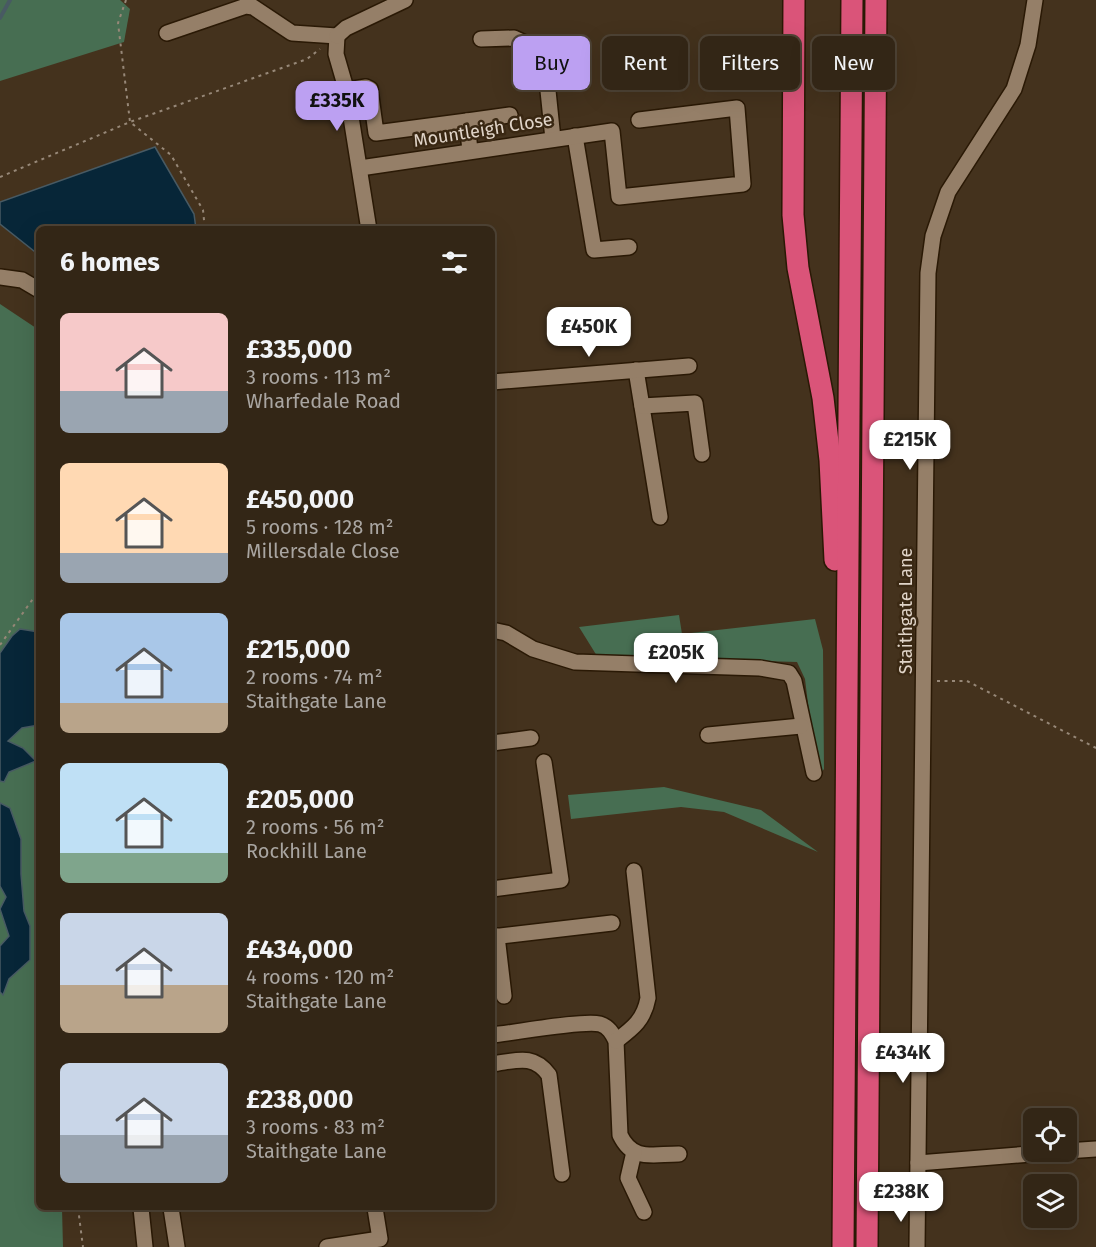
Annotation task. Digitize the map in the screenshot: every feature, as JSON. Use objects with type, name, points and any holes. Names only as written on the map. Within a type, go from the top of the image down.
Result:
[{"type":"highway","points":[[794,0],[793,215],[798,268],[823,398],[830,460],[836,577],[847,650]]},
{"type":"highway","points":[[843,1247],[852,0]]},
{"type":"highway","points":[[867,1247],[876,0]]},
{"type":"street","points":[[368,226],[347,90],[336,54],[337,36],[346,28],[405,0]]},
{"type":"street","name":"Staithgate Lane","points":[[917,1247],[925,681],[927,295],[933,236],[954,182],[1014,89],[1029,45],[1035,0]]},
{"type":"street","points":[[166,33],[246,6],[253,7],[292,33],[337,36]]},
{"type":"street","points":[[481,39],[514,38],[544,52],[553,139]]},
{"type":"street","points":[[347,90],[366,87],[370,89],[376,133],[510,115]]},
{"type":"street","name":"Mountleigh Close","points":[[360,168],[612,131],[619,197],[743,184],[737,108],[639,120]]},
{"type":"street","points":[[467,121],[470,151]]},
{"type":"street","points":[[575,136],[594,250],[629,247]]},
{"type":"street","points":[[0,277],[21,280],[36,288]]},
{"type":"street","points":[[495,382],[689,366]]},
{"type":"street","points":[[636,370],[660,517]]},
{"type":"street","points":[[642,406],[695,403],[702,454]]},
{"type":"street","points":[[495,631],[506,633],[533,649],[575,662],[782,670],[789,673],[794,681],[801,726],[814,773]]},
{"type":"street","points":[[708,735],[801,726]]},
{"type":"street","points":[[495,742],[531,738]]},
{"type":"street","points":[[495,889],[561,880],[544,762]]},
{"type":"street","points":[[616,1041],[636,1026],[646,1011],[648,998],[634,871]]},
{"type":"street","points":[[495,936],[612,923]]},
{"type":"street","points":[[495,942],[504,996]]},
{"type":"street","points":[[495,1035],[600,1024],[611,1030],[616,1041],[620,1135],[626,1148],[640,1155],[679,1154]]},
{"type":"street","points":[[495,1064],[534,1061],[540,1064],[549,1075],[562,1174]]},
{"type":"street","points":[[1077,1150],[1096,1149]]},
{"type":"street","points":[[634,1152],[628,1178],[644,1212]]},
{"type":"street","points":[[918,1163],[1023,1155]]},
{"type":"street","points":[[141,1210],[145,1247]]},
{"type":"street","points":[[171,1210],[177,1247]]},
{"type":"street","points":[[327,1247],[380,1239],[375,1210]]},
{"type":"path","points":[[126,0],[117,23],[130,122],[171,155],[203,210],[205,226]]},
{"type":"path","points":[[0,177],[130,122],[307,59],[337,36]]},
{"type":"path","points":[[0,645],[36,590]]},
{"type":"path","points":[[925,681],[967,681],[1096,748]]},
{"type":"path","points":[[78,1210],[83,1247]]},
{"type":"green space","points":[[0,0],[120,0],[130,9],[124,42],[0,81]]},
{"type":"green space","points":[[0,304],[36,328],[36,1210],[62,1210],[63,1247],[0,1247]]},
{"type":"green space","points":[[679,615],[682,634],[815,619],[823,650],[824,769],[817,778],[805,679],[797,662],[597,656],[579,627]]},
{"type":"green space","points":[[664,787],[761,810],[818,852],[724,812],[681,807],[571,819],[568,795]]},
{"type":"water","points":[[155,147],[194,214],[196,226],[36,226],[36,253],[0,224],[0,202]]},
{"type":"water","points":[[20,629],[36,632],[36,726],[22,728],[8,741],[23,748],[36,761],[9,772],[4,782],[0,781],[0,653]]},
{"type":"water","points":[[0,803],[10,808],[21,839],[24,911],[30,926],[30,960],[9,979],[3,995],[0,992],[0,946],[9,936],[0,909],[6,897],[0,886]]},
{"type":"waterway","points":[[0,18],[10,0]]}]
